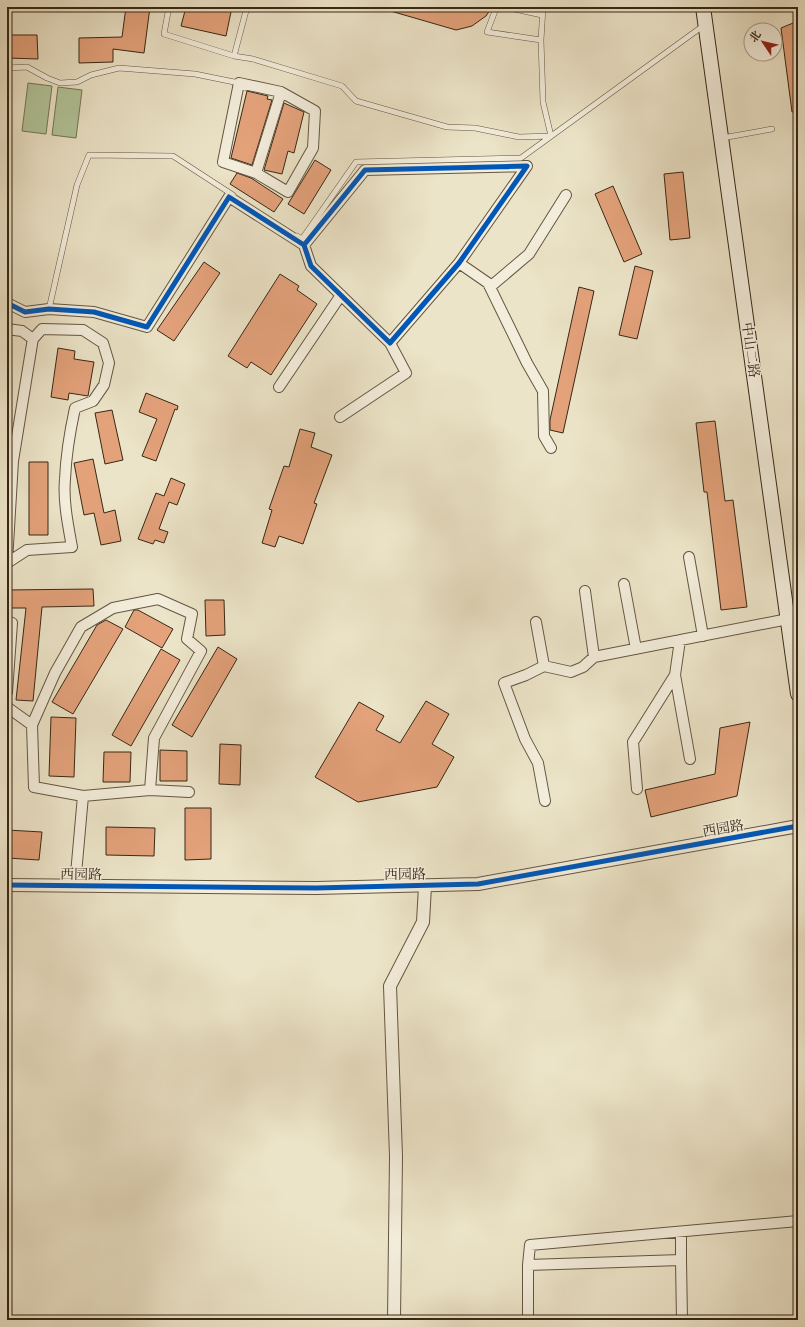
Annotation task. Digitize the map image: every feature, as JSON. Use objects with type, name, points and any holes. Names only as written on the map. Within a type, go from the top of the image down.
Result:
[{"type":"main road","name":"中山二路","points":[[703,7],[798,694]]},
{"type":"street","points":[[239,83],[281,92],[315,111],[313,148],[288,192],[256,173],[223,162],[239,83]]},
{"type":"street","points":[[256,173],[281,92]]},
{"type":"street","points":[[304,244],[365,170],[527,166],[458,264],[390,343]]},
{"type":"street","points":[[490,287],[529,254],[566,195]]},
{"type":"street","points":[[7,303],[25,312],[49,309],[94,312],[146,327],[229,197],[304,244],[311,266],[390,343],[406,372],[340,417]]},
{"type":"street","points":[[458,264],[488,282],[527,363],[543,391],[544,436],[551,448]]},
{"type":"street","points":[[279,387],[341,295]]},
{"type":"street","points":[[7,329],[22,331],[34,338]]},
{"type":"street","points":[[42,329],[83,330],[103,343],[109,363],[104,385],[93,401],[75,408],[64,480],[67,519],[72,547],[27,550],[7,563],[13,461],[34,338],[42,329]]},
{"type":"street","points":[[689,557],[703,636]]},
{"type":"street","points":[[624,584],[636,649]]},
{"type":"street","points":[[585,591],[594,657]]},
{"type":"street","points":[[150,790],[154,738],[201,652],[187,639],[192,614],[158,599],[113,608],[81,627],[55,673],[32,725],[34,787],[83,796],[150,790],[188,792]]},
{"type":"street","points":[[546,801],[538,763],[525,739],[504,682],[526,675],[544,666],[571,672],[583,666],[594,657],[788,619]]},
{"type":"street","points":[[7,621],[12,624],[7,692]]},
{"type":"street","points":[[536,622],[544,666]]},
{"type":"street","points":[[680,640],[675,675],[690,759]]},
{"type":"street","points":[[637,789],[633,742],[675,675]]},
{"type":"street","points":[[7,707],[32,725]]},
{"type":"street","points":[[75,885],[83,796]]},
{"type":"street","name":"西园路","points":[[7,885],[316,888],[478,884],[798,826]]},
{"type":"street","points":[[394,1320],[396,1156],[390,986],[423,922],[425,886]]},
{"type":"street","points":[[528,1320],[528,1264],[530,1245],[798,1221]]},
{"type":"street","points":[[681,1232],[682,1320]]},
{"type":"street","points":[[528,1264],[681,1260]]},
{"type":"lane","points":[[169,7],[164,34],[234,56],[253,59],[342,86],[356,101],[447,127],[475,128],[519,137],[551,136]]},
{"type":"lane","points":[[234,56],[247,7]]},
{"type":"lane","points":[[500,7],[495,11],[487,32],[541,40]]},
{"type":"lane","points":[[505,7],[542,15]]},
{"type":"lane","points":[[543,7],[541,40],[543,102],[551,136]]},
{"type":"lane","points":[[49,309],[77,185],[88,155],[173,156],[302,239],[356,162],[521,158],[706,24]]},
{"type":"lane","points":[[7,68],[27,67],[60,83],[77,82],[91,75],[119,68],[195,74],[239,83]]},
{"type":"lane","points":[[722,138],[772,129]]},
{"type":"green space","points":[[28,83],[52,86],[46,134],[22,131]]},
{"type":"green space","points":[[58,87],[82,90],[76,138],[52,135]]},
{"type":"building","points":[[126,7],[150,7],[144,53],[113,49],[113,62],[79,63],[79,38],[122,37]]},
{"type":"building","points":[[186,7],[232,7],[226,36],[181,26]]},
{"type":"building","points":[[388,7],[492,7],[486,16],[472,26],[456,30],[387,10]]},
{"type":"building","points":[[798,21],[798,111],[792,112],[783,43],[783,27]]},
{"type":"building","points":[[7,35],[37,35],[38,59],[7,58]]},
{"type":"building","points":[[247,91],[268,96],[267,99],[272,100],[252,165],[231,158]]},
{"type":"building","points":[[284,103],[304,112],[294,153],[288,151],[282,174],[264,170]]},
{"type":"building","points":[[315,160],[331,170],[304,214],[288,204]]},
{"type":"building","points":[[683,172],[690,238],[670,240],[664,174]]},
{"type":"building","points":[[237,173],[251,178],[283,199],[274,212],[230,184]]},
{"type":"building","points":[[613,186],[642,254],[624,262],[595,194]]},
{"type":"building","points":[[204,262],[220,273],[174,341],[157,330]]},
{"type":"building","points":[[635,266],[653,271],[637,339],[619,335]]},
{"type":"building","points":[[280,274],[299,286],[297,290],[317,304],[271,375],[251,362],[247,368],[228,356]]},
{"type":"building","points":[[579,287],[594,291],[563,433],[550,430],[550,420]]},
{"type":"building","points":[[58,348],[75,351],[74,359],[94,362],[88,396],[69,393],[68,400],[51,397]]},
{"type":"building","points":[[146,393],[178,406],[177,410],[175,409],[156,461],[142,456],[157,419],[139,412]]},
{"type":"building","points":[[112,410],[123,460],[105,464],[95,413]]},
{"type":"building","points":[[715,421],[725,501],[733,500],[747,607],[721,610],[707,492],[704,492],[696,423]]},
{"type":"building","points":[[300,429],[315,433],[311,447],[332,455],[314,503],[317,504],[303,544],[279,536],[275,547],[262,543],[272,510],[269,509],[284,466],[289,467]]},
{"type":"building","points":[[93,459],[104,513],[115,510],[121,541],[101,545],[94,513],[84,515],[74,463]]},
{"type":"building","points":[[29,462],[48,462],[48,535],[29,535]]},
{"type":"building","points":[[171,478],[185,484],[177,505],[169,502],[159,529],[168,532],[164,543],[155,540],[153,544],[138,539],[156,493],[164,496]]},
{"type":"building","points":[[93,589],[94,606],[42,607],[33,701],[16,700],[26,608],[7,608],[7,590]]},
{"type":"building","points":[[205,600],[224,600],[225,635],[206,636]]},
{"type":"building","points":[[134,610],[138,610],[173,629],[162,648],[125,627]]},
{"type":"building","points":[[106,620],[123,629],[73,714],[52,702],[97,625]]},
{"type":"building","points":[[218,647],[237,659],[192,737],[172,725]]},
{"type":"building","points":[[161,649],[180,660],[131,746],[112,735]]},
{"type":"building","points":[[426,701],[449,714],[432,744],[454,757],[437,787],[358,802],[315,777],[359,702],[384,716],[376,730],[400,743]]},
{"type":"building","points":[[51,717],[76,718],[74,777],[49,776]]},
{"type":"building","points":[[750,722],[737,796],[651,817],[645,790],[715,774],[720,728]]},
{"type":"building","points":[[220,744],[241,745],[240,785],[219,784]]},
{"type":"building","points":[[160,750],[187,751],[187,781],[160,781]]},
{"type":"building","points":[[104,752],[131,752],[130,782],[103,782]]},
{"type":"building","points":[[185,808],[211,808],[211,859],[185,860]]},
{"type":"building","points":[[106,827],[155,828],[154,856],[106,855]]},
{"type":"building","points":[[7,830],[42,832],[39,860],[7,858]]},
{"type":"cycle path","points":[[7,303],[25,312],[49,309],[94,312],[147,327],[229,197],[304,245],[311,266],[390,343],[459,263],[527,166],[365,170],[304,245]]},
{"type":"cycle path","points":[[7,885],[316,888],[478,884],[798,826]]}]
